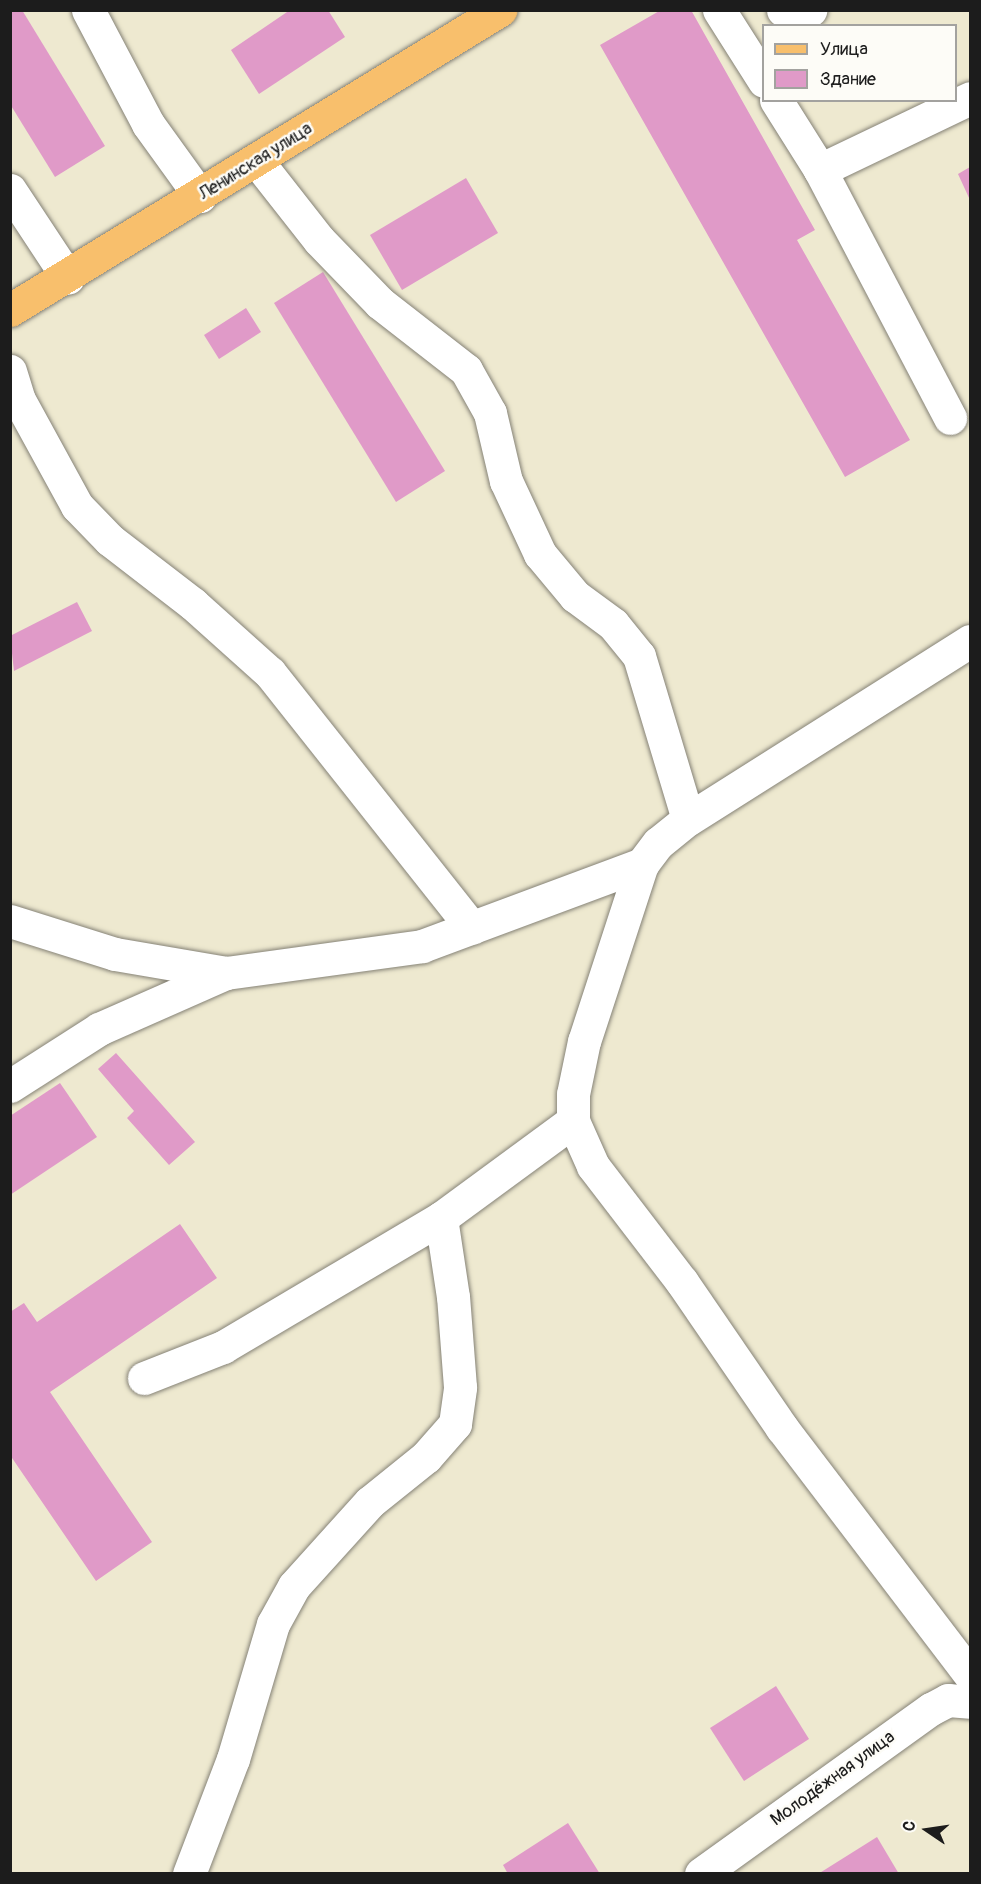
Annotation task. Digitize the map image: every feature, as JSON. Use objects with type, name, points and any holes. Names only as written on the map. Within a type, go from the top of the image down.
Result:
[{"type":"main road","name":"Ленинская улица","points":[[10,310],[68,278],[500,10]]},
{"type":"street","points":[[88,10],[148,124],[200,196]]},
{"type":"street","points":[[718,10],[762,78]]},
{"type":"street","points":[[783,10],[795,17],[810,10]]},
{"type":"street","points":[[820,170],[970,98]]},
{"type":"street","points":[[777,102],[820,170],[950,418]]},
{"type":"street","points":[[257,161],[319,240],[380,303],[466,370],[490,413],[506,481],[540,554],[575,596],[614,624],[639,656],[688,819]]},
{"type":"street","points":[[10,190],[68,278]]},
{"type":"street","points":[[10,371],[20,400],[77,506],[110,540],[193,604],[270,673],[471,928]]},
{"type":"street","points":[[970,641],[688,819],[658,843],[642,864],[584,1041],[573,1094],[573,1121],[593,1166],[682,1282],[782,1428],[970,1675]]},
{"type":"street","points":[[10,1086],[99,1029],[226,973],[422,946],[642,864]]},
{"type":"street","points":[[10,921],[115,954],[226,973]]},
{"type":"street","points":[[144,1378],[223,1347],[441,1218],[573,1121]]},
{"type":"street","points":[[189,1874],[233,1758],[273,1624],[294,1586],[346,1526],[426,1457],[455,1424],[460,1387],[453,1297],[441,1218]]},
{"type":"street","name":"Молодёжная улица","points":[[701,1874],[931,1709],[948,1700],[970,1702]]},
{"type":"building","points":[[10,10],[22,10],[105,146],[55,177],[10,104]]},
{"type":"building","points":[[290,10],[328,10],[345,37],[259,94],[231,50]]},
{"type":"building","points":[[661,10],[691,10],[815,230],[797,240],[910,440],[845,477],[600,45]]},
{"type":"building","points":[[970,167],[970,200],[958,174]]},
{"type":"building","points":[[466,178],[498,233],[402,290],[370,235]]},
{"type":"building","points":[[323,272],[445,471],[396,502],[274,303]]},
{"type":"building","points":[[246,308],[261,332],[219,359],[204,335]]},
{"type":"building","points":[[77,602],[92,631],[14,671],[10,636]]},
{"type":"building","points":[[116,1053],[195,1142],[169,1165],[127,1118],[134,1111],[98,1069]]},
{"type":"building","points":[[60,1083],[97,1137],[10,1195],[10,1116]]},
{"type":"building","points":[[180,1224],[217,1278],[50,1392],[152,1542],[96,1581],[10,1455],[10,1312],[24,1303],[37,1322]]},
{"type":"building","points":[[776,1686],[809,1739],[744,1781],[710,1728]]},
{"type":"building","points":[[568,1823],[600,1874],[508,1874],[503,1865]]},
{"type":"building","points":[[877,1837],[899,1874],[818,1874]]}]
